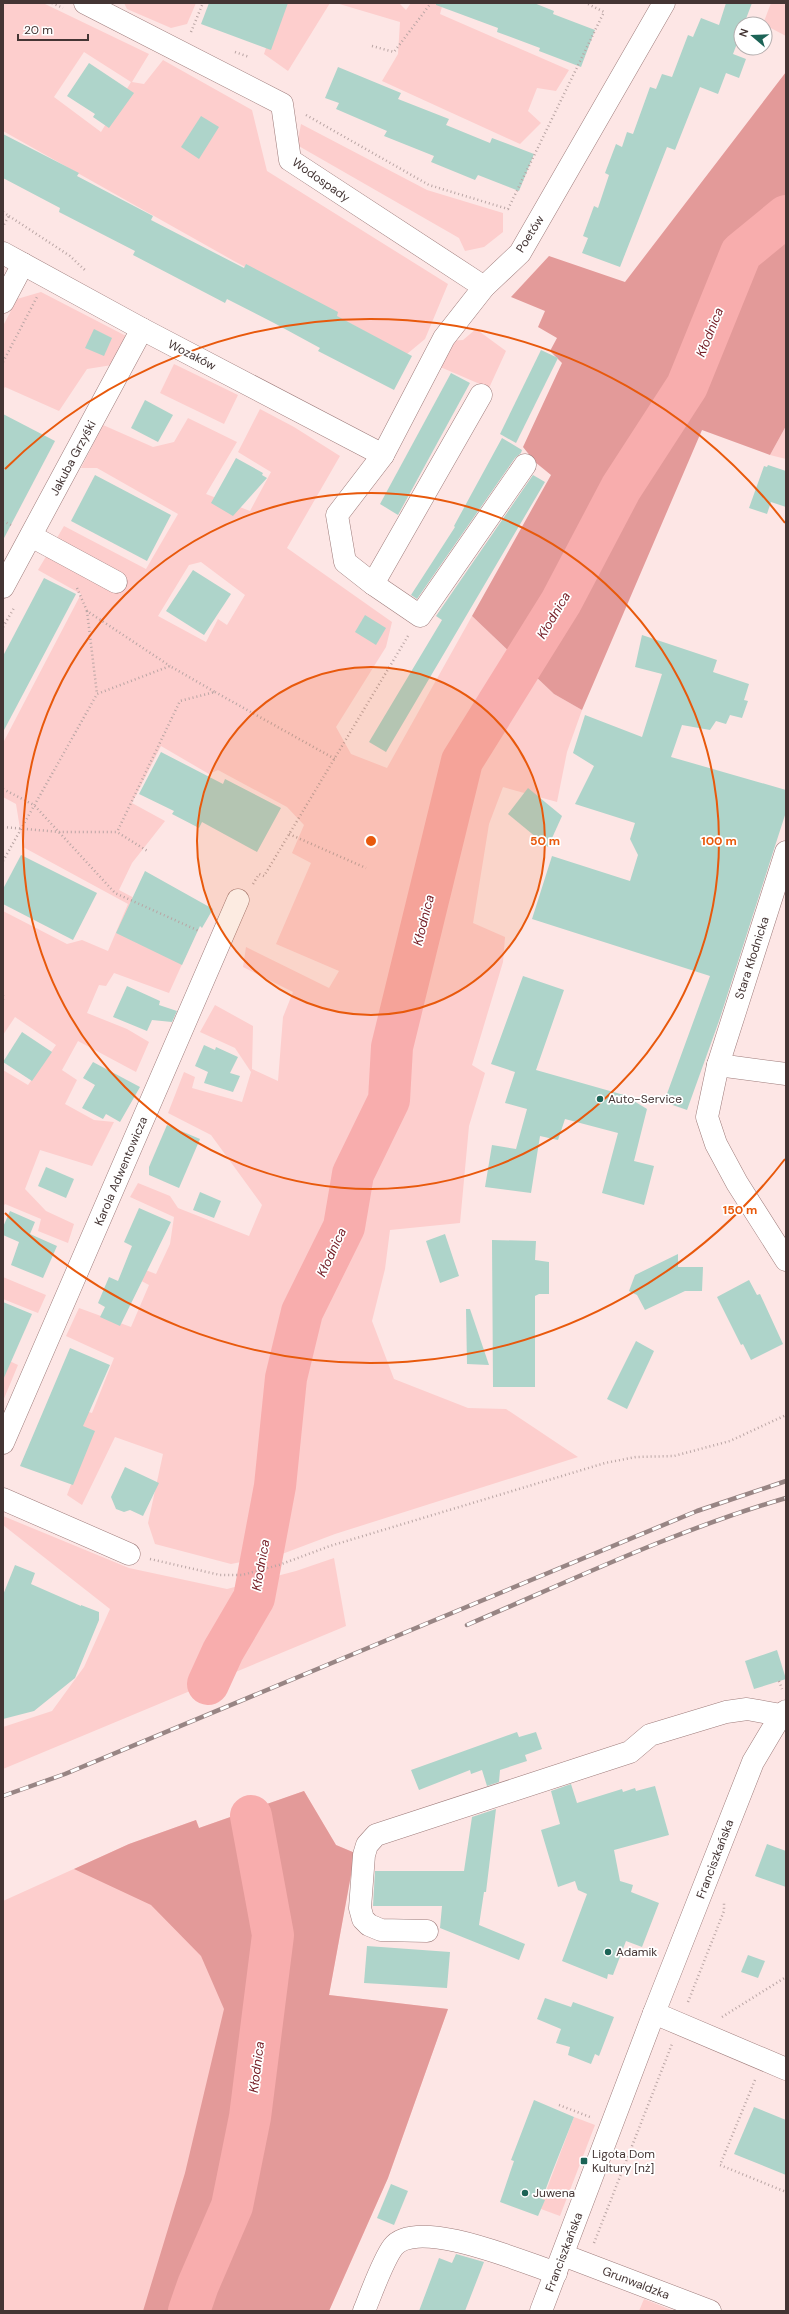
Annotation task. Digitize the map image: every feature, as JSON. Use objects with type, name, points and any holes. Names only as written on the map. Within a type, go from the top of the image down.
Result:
[{"type":"street","name":"Wodospady","points":[[85,3],[282,104],[290,160],[484,287]]},
{"type":"street","name":"Poetów","points":[[420,616],[373,584],[345,562],[337,514],[383,455],[444,338],[484,287],[520,253],[664,3]]},
{"type":"street","name":"Wozaków","points":[[3,253],[142,329],[383,455]]},
{"type":"street","points":[[3,302],[23,264]]},
{"type":"street","name":"Jakuba Grzyśki","points":[[3,586],[142,329]]},
{"type":"street","points":[[373,584],[481,395]]},
{"type":"street","points":[[420,616],[525,465]]},
{"type":"street","points":[[31,536],[116,582]]},
{"type":"street","name":"Stara Kłodnicka","points":[[786,852],[718,1065],[707,1117],[716,1144],[737,1184],[786,1260]]},
{"type":"street","name":"Karola Adwentowicza","points":[[3,1443],[238,900]]},
{"type":"street","points":[[718,1065],[786,1074]]},
{"type":"street","points":[[3,1499],[129,1554]]},
{"type":"street","points":[[427,1931],[381,1930],[369,1925],[363,1919],[360,1908],[364,1855],[367,1845],[376,1835],[630,1752],[650,1735],[726,1712],[747,1709],[783,1713]]},
{"type":"street","name":"Franciszkańska","points":[[541,2311],[654,2013],[753,1762],[783,1713]]},
{"type":"street","points":[[654,2013],[786,2069]]},
{"type":"street","name":"Grunwaldzka","points":[[364,2311],[393,2247],[413,2237],[443,2238],[559,2264],[710,2311]]},
{"type":"path","points":[[190,36],[203,3]]},
{"type":"path","points":[[372,46],[394,52],[431,3]]},
{"type":"path","points":[[304,114],[429,185],[508,209],[604,12],[586,3]]},
{"type":"path","points":[[3,212],[8,216],[3,226]]},
{"type":"path","points":[[3,362],[38,295]]},
{"type":"path","points":[[3,861],[96,694],[87,611],[85,604],[73,582]]},
{"type":"path","points":[[3,627],[14,607]]},
{"type":"path","points":[[87,611],[170,666],[335,759]]},
{"type":"path","points":[[238,900],[248,893],[259,874],[264,876],[420,616]]},
{"type":"path","points":[[96,694],[170,666]]},
{"type":"path","points":[[117,832],[180,701],[215,692]]},
{"type":"path","points":[[3,788],[34,805],[115,893],[203,933]]},
{"type":"path","points":[[3,827],[20,830],[60,832],[117,832],[149,852]]},
{"type":"path","points":[[289,834],[366,868]]},
{"type":"path","points":[[3,995],[3,1002]]},
{"type":"path","points":[[129,1554],[220,1575],[242,1576],[279,1565],[330,1546],[605,1463],[636,1457],[674,1456],[730,1441],[786,1415]]},
{"type":"path","points":[[779,1681],[782,1689]]},
{"type":"path","points":[[758,2075],[720,2165],[786,2192]]},
{"type":"path","points":[[559,2105],[594,2119]]},
{"type":"shaded area","points":[[3,3],[43,3],[149,54],[132,82],[144,84],[163,60],[252,110],[267,171],[448,284],[425,339],[407,354],[234,261],[3,131]],"holes":[[[84,52],[131,82],[101,132],[54,97]]]},
{"type":"shaded area","points":[[124,3],[196,3],[187,24],[171,28],[127,9]]},
{"type":"shaded area","points":[[281,3],[330,3],[288,71],[264,54]]},
{"type":"shaded area","points":[[336,3],[399,3],[406,10],[411,3],[443,3],[440,14],[569,70],[556,91],[537,88],[528,111],[541,123],[520,144],[382,81],[398,54],[400,22]]},
{"type":"shaded area","points":[[771,3],[786,3],[786,36],[773,29],[773,16],[766,16]]},
{"type":"shaded area","points":[[786,72],[786,426],[770,455],[702,430],[582,710],[554,694],[472,616],[551,475],[535,462],[523,447],[562,363],[550,351],[557,338],[538,327],[545,311],[511,297],[549,256],[625,282]]},
{"type":"shaded area","points":[[301,124],[427,190],[503,213],[503,232],[484,247],[465,251],[459,238],[297,145]]},
{"type":"shaded area","points":[[41,292],[128,337],[112,365],[87,369],[59,411],[5,387],[3,390],[3,326],[17,299]]},
{"type":"shaded area","points":[[476,329],[506,351],[489,388],[438,366],[448,341],[463,340]]},
{"type":"shaded area","points":[[174,364],[238,395],[224,424],[160,393]]},
{"type":"shaded area","points":[[260,409],[294,427],[340,456],[287,548],[392,622],[386,647],[336,727],[351,754],[387,768],[472,616],[554,694],[582,710],[567,752],[557,802],[503,787],[489,824],[473,923],[505,937],[503,962],[472,1065],[485,1073],[469,1126],[460,1223],[390,1230],[385,1269],[372,1321],[394,1379],[468,1408],[506,1409],[578,1457],[335,1534],[282,1554],[231,1564],[155,1544],[148,1523],[163,1454],[115,1437],[82,1505],[67,1495],[90,1434],[49,1399],[92,1413],[114,1358],[66,1336],[79,1308],[131,1327],[149,1285],[134,1277],[135,1266],[156,1274],[170,1244],[174,1217],[130,1197],[138,1183],[170,1196],[178,1208],[249,1236],[262,1205],[211,1135],[168,1113],[184,1072],[195,1077],[192,1088],[242,1102],[251,1072],[235,1048],[200,1032],[215,1005],[253,1026],[252,1069],[278,1081],[283,1017],[293,992],[243,967],[246,947],[329,988],[339,971],[276,944],[311,863],[292,853],[304,825],[287,807],[218,770],[209,774],[161,746],[132,803],[165,821],[132,863],[119,890],[197,931],[169,993],[114,973],[106,986],[99,985],[87,1013],[127,1029],[149,1042],[136,1072],[78,1041],[62,1070],[77,1080],[65,1104],[94,1120],[114,1122],[92,1166],[40,1150],[25,1189],[46,1211],[74,1224],[68,1243],[38,1231],[41,1219],[5,1204],[3,1207],[3,1070],[28,1085],[56,1045],[15,1017],[3,1035],[3,911],[67,944],[82,940],[108,951],[128,904],[23,847],[16,804],[3,797],[3,743],[81,594],[38,570],[64,526],[146,569],[178,514],[97,468],[81,468],[103,425],[153,447],[174,442],[188,418],[237,442],[206,494],[250,511],[271,472],[238,452]],"holes":[[[201,562],[245,595],[227,625],[218,619],[206,642],[158,616],[189,565]]]},
{"type":"shaded area","points":[[786,426],[786,459],[770,455]]},
{"type":"shaded area","points":[[3,1277],[46,1295],[38,1313],[3,1299]]},
{"type":"shaded area","points":[[3,1358],[18,1365],[3,1401]]},
{"type":"shaded area","points":[[3,1516],[129,1568],[227,1589],[296,1571],[334,1558],[346,1626],[3,1769],[3,1727],[52,1711],[84,1667],[110,1609],[3,1525]]},
{"type":"shaded area","points":[[304,1791],[336,1845],[355,1853],[329,1995],[448,2009],[388,2178],[329,2311],[3,2311],[3,1901],[129,1844],[196,1820],[199,1828]]},
{"type":"shaded area","points":[[304,1791],[336,1845],[355,1853],[329,1995],[448,2009],[388,2178],[329,2311],[143,2311],[185,2173],[224,2009],[201,1956],[151,1905],[74,1869],[129,1844],[196,1820],[199,1828]]},
{"type":"shaded area","points":[[574,2117],[595,2125],[560,2216],[541,2209],[543,2199]]},
{"type":"shaded area","points":[[644,2299],[674,2311],[639,2311]]},
{"type":"building","points":[[209,3],[288,3],[271,50],[201,24]]},
{"type":"building","points":[[436,3],[534,3],[554,11],[553,14],[595,30],[581,67],[539,51],[540,48],[497,32],[498,28],[436,5]]},
{"type":"building","points":[[726,3],[752,3],[747,16],[733,16],[733,56],[746,59],[739,78],[726,73],[718,94],[700,87],[675,150],[667,147],[620,267],[582,253],[588,238],[583,236],[594,206],[598,208],[609,175],[605,173],[616,144],[622,147],[627,132],[633,134],[650,87],[656,89],[662,74],[672,77],[688,35],[693,37],[701,18],[719,25]]},
{"type":"building","points":[[89,63],[134,93],[109,128],[93,117],[95,114],[67,96]]},
{"type":"building","points":[[338,67],[401,93],[398,99],[449,119],[446,125],[490,143],[492,138],[534,154],[519,191],[478,175],[475,180],[431,162],[434,156],[384,136],[387,131],[336,109],[339,103],[325,98]]},
{"type":"building","points":[[201,116],[219,127],[199,159],[181,147]]},
{"type":"building","points":[[3,134],[79,173],[77,176],[153,216],[151,220],[244,268],[246,264],[338,312],[337,316],[412,356],[394,390],[318,351],[320,348],[274,323],[227,299],[225,303],[133,255],[135,251],[59,212],[60,208],[3,178]]},
{"type":"building","points":[[94,329],[112,338],[104,356],[85,348]]},
{"type":"building","points":[[541,350],[558,358],[516,443],[500,434]]},
{"type":"building","points":[[451,373],[470,383],[398,515],[380,504]]},
{"type":"building","points":[[145,400],[173,415],[158,442],[131,428]]},
{"type":"building","points":[[3,414],[55,441],[3,540]]},
{"type":"building","points":[[502,438],[522,450],[521,453],[515,458],[417,599],[411,595],[455,527],[454,526]]},
{"type":"building","points":[[236,458],[263,473],[262,475],[267,478],[233,516],[211,503]]},
{"type":"building","points":[[768,465],[786,471],[786,507],[771,502],[767,514],[749,508],[764,466],[767,467]]},
{"type":"building","points":[[95,475],[171,515],[147,561],[71,521]]},
{"type":"building","points":[[533,475],[545,482],[386,752],[369,742],[442,620],[436,616]]},
{"type":"building","points":[[193,570],[231,594],[204,635],[166,611]]},
{"type":"building","points":[[44,578],[76,594],[3,732],[3,656]]},
{"type":"building","points":[[365,615],[386,628],[376,645],[355,632]]},
{"type":"building","points":[[642,635],[717,660],[713,672],[749,684],[744,700],[748,701],[742,718],[730,715],[726,724],[716,721],[710,730],[682,725],[671,757],[786,790],[786,812],[719,1021],[687,1110],[664,1102],[710,976],[532,919],[552,856],[630,881],[638,855],[630,839],[635,823],[575,804],[594,766],[573,753],[585,715],[642,737],[662,674],[635,667]]},
{"type":"building","points":[[161,752],[223,784],[225,779],[281,808],[257,852],[202,822],[199,828],[172,814],[174,811],[139,794]]},
{"type":"building","points":[[528,788],[562,816],[548,847],[508,814]]},
{"type":"building","points":[[21,855],[97,893],[73,940],[3,904],[3,889]]},
{"type":"building","points":[[145,871],[213,909],[202,928],[200,926],[182,965],[116,933]]},
{"type":"building","points":[[523,976],[564,990],[536,1070],[624,1095],[647,1109],[634,1161],[654,1166],[644,1205],[602,1193],[618,1133],[565,1119],[558,1140],[540,1136],[531,1193],[485,1187],[492,1145],[516,1149],[527,1109],[505,1103],[515,1072],[491,1064]]},
{"type":"building","points":[[127,986],[160,1001],[159,1005],[177,1011],[172,1022],[152,1020],[147,1031],[113,1017]]},
{"type":"building","points":[[22,1032],[52,1052],[32,1081],[3,1062]]},
{"type":"building","points":[[204,1045],[215,1050],[216,1047],[238,1057],[230,1073],[240,1076],[233,1092],[204,1083],[208,1072],[195,1066]]},
{"type":"building","points":[[93,1062],[140,1087],[120,1122],[106,1114],[103,1119],[82,1108],[95,1085],[83,1078]]},
{"type":"building","points":[[167,1125],[200,1139],[179,1188],[149,1175],[149,1167]]},
{"type":"building","points":[[46,1167],[74,1179],[66,1198],[38,1186]]},
{"type":"building","points":[[200,1192],[221,1201],[214,1218],[193,1210]]},
{"type":"building","points":[[139,1208],[171,1222],[120,1326],[100,1317],[105,1307],[98,1303],[109,1277],[118,1281],[132,1246],[124,1242]]},
{"type":"building","points":[[10,1211],[35,1222],[30,1234],[57,1246],[43,1278],[11,1265],[19,1242],[3,1235],[3,1227]]},
{"type":"building","points":[[445,1234],[459,1276],[440,1283],[426,1241]]},
{"type":"building","points":[[492,1240],[536,1241],[535,1260],[549,1262],[549,1294],[539,1294],[535,1296],[535,1387],[493,1387]]},
{"type":"building","points":[[678,1254],[678,1267],[703,1267],[702,1291],[685,1291],[645,1310],[637,1295],[629,1291],[635,1275]]},
{"type":"building","points":[[749,1280],[757,1295],[760,1294],[783,1344],[751,1360],[743,1344],[741,1345],[717,1297]]},
{"type":"building","points":[[3,1302],[32,1314],[3,1380]]},
{"type":"building","points":[[466,1309],[470,1309],[489,1365],[467,1364]]},
{"type":"building","points":[[636,1341],[654,1351],[627,1409],[607,1399]]},
{"type":"building","points":[[70,1348],[110,1365],[83,1426],[95,1431],[73,1485],[20,1466]]},
{"type":"building","points":[[125,1467],[159,1483],[143,1516],[130,1510],[124,1512],[116,1509],[111,1497]]},
{"type":"building","points":[[15,1565],[35,1573],[31,1584],[81,1606],[99,1612],[99,1620],[75,1678],[34,1711],[3,1719],[3,1595]]},
{"type":"building","points":[[777,1650],[786,1679],[754,1689],[745,1661]]},
{"type":"building","points":[[517,1732],[519,1737],[536,1732],[542,1749],[525,1755],[527,1761],[500,1770],[499,1782],[487,1786],[482,1770],[471,1774],[470,1770],[419,1790],[411,1770]]},
{"type":"building","points":[[571,1784],[577,1803],[622,1789],[623,1792],[635,1788],[636,1791],[655,1786],[669,1835],[614,1850],[620,1881],[633,1885],[631,1892],[659,1903],[642,1947],[626,1941],[613,1975],[608,1974],[607,1979],[562,1961],[587,1894],[578,1890],[575,1881],[558,1887],[541,1830],[560,1824],[551,1791]]},
{"type":"building","points":[[496,1809],[486,1892],[484,1892],[479,1925],[525,1944],[519,1960],[440,1928],[442,1906],[373,1906],[375,1871],[464,1871],[472,1817]]},
{"type":"building","points":[[767,1844],[786,1851],[786,1887],[755,1876]]},
{"type":"building","points":[[367,1946],[450,1952],[447,1988],[364,1983]]},
{"type":"building","points":[[748,1955],[765,1961],[758,1978],[741,1972]]},
{"type":"building","points":[[545,1998],[571,2007],[573,2002],[614,2017],[599,2056],[595,2054],[591,2064],[568,2055],[570,2047],[556,2043],[561,2029],[537,2019]]},
{"type":"building","points":[[534,2100],[574,2117],[542,2199],[545,2200],[538,2216],[500,2202],[514,2161],[511,2160]]},
{"type":"building","points":[[754,2107],[786,2120],[786,2175],[734,2154]]},
{"type":"building","points":[[391,2184],[408,2191],[394,2225],[377,2218]]},
{"type":"building","points":[[456,2254],[484,2262],[465,2311],[419,2311],[439,2258],[452,2263]]},
{"type":"waterway","name":"Kłodnica","points":[[208,1684],[223,1651],[254,1598],[275,1486],[286,1378],[302,1312],[344,1227],[353,1174],[389,1100],[392,1047],[462,761],[561,602],[621,488],[687,386],[741,253],[786,216]]},
{"type":"waterway","name":"Kłodnica","points":[[189,2311],[198,2285],[232,2206],[250,2117],[273,1935],[251,1816]]},
{"type":"railway","points":[[3,1796],[65,1774],[697,1511],[786,1481]]},
{"type":"railway","points":[[467,1625],[664,1540],[786,1498]]},
{"type":"place","name":"Auto-Service","points":[[600,1099]]},
{"type":"place","name":"Adamik","points":[[608,1952]]},
{"type":"place","name":"Ligota Dom Kultury [nż]","points":[[584,2161]]},
{"type":"place","name":"Juwena","points":[[525,2193]]}]
